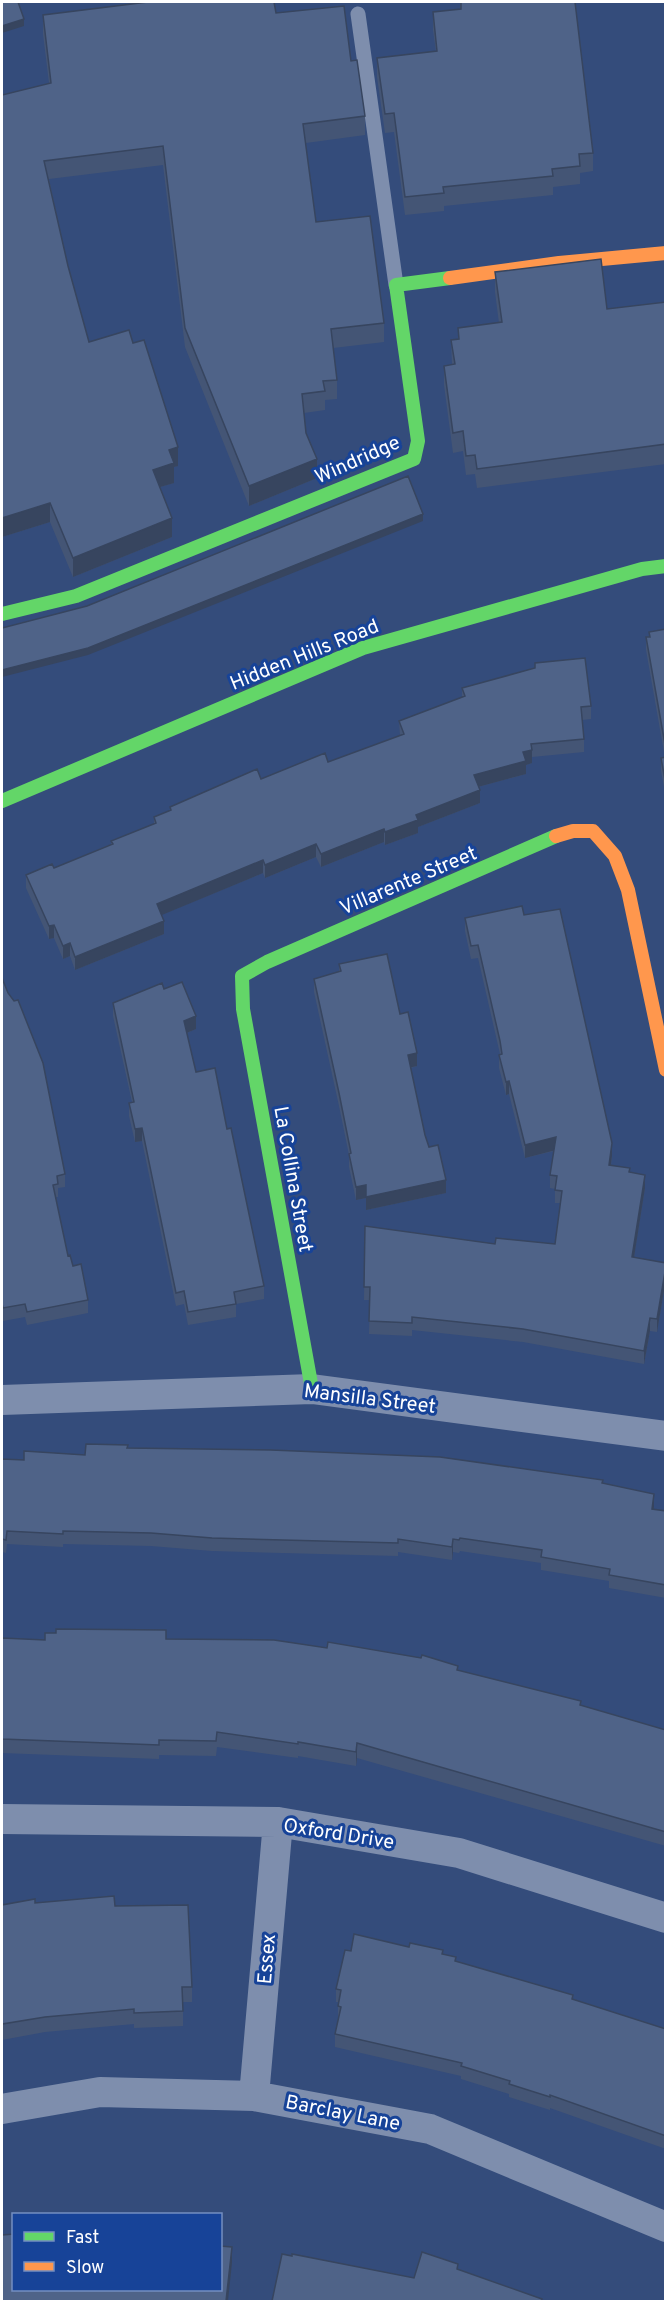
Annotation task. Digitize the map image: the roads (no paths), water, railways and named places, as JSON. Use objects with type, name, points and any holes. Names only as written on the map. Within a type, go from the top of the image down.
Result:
[{"type":"street","points":[[396,285],[559,262],[666,254]]},
{"type":"street","name":"Windridge","points":[[2,614],[76,596],[414,459],[418,441],[396,285]]},
{"type":"street","name":"Hidden Hills Road","points":[[2,801],[363,648],[642,569],[665,566]]},
{"type":"street","name":"Villarente Street","points":[[242,976],[267,962],[557,836],[573,831],[593,831],[615,856],[628,890],[666,1070]]},
{"type":"street","name":"La Collina Street","points":[[242,976],[243,1010],[312,1389]]},
{"type":"street","name":"Mansilla Street","points":[[2,1400],[312,1389],[666,1436]]},
{"type":"street","name":"Oxford Drive","points":[[2,1819],[278,1822],[459,1853],[666,1918]]},
{"type":"street","name":"Essex","points":[[254,2096],[278,1822]]},
{"type":"street","name":"Barclay Lane","points":[[2,2109],[100,2092],[254,2096],[430,2128],[666,2227]]},
{"type":"lane","points":[[358,14],[396,285]]}]
